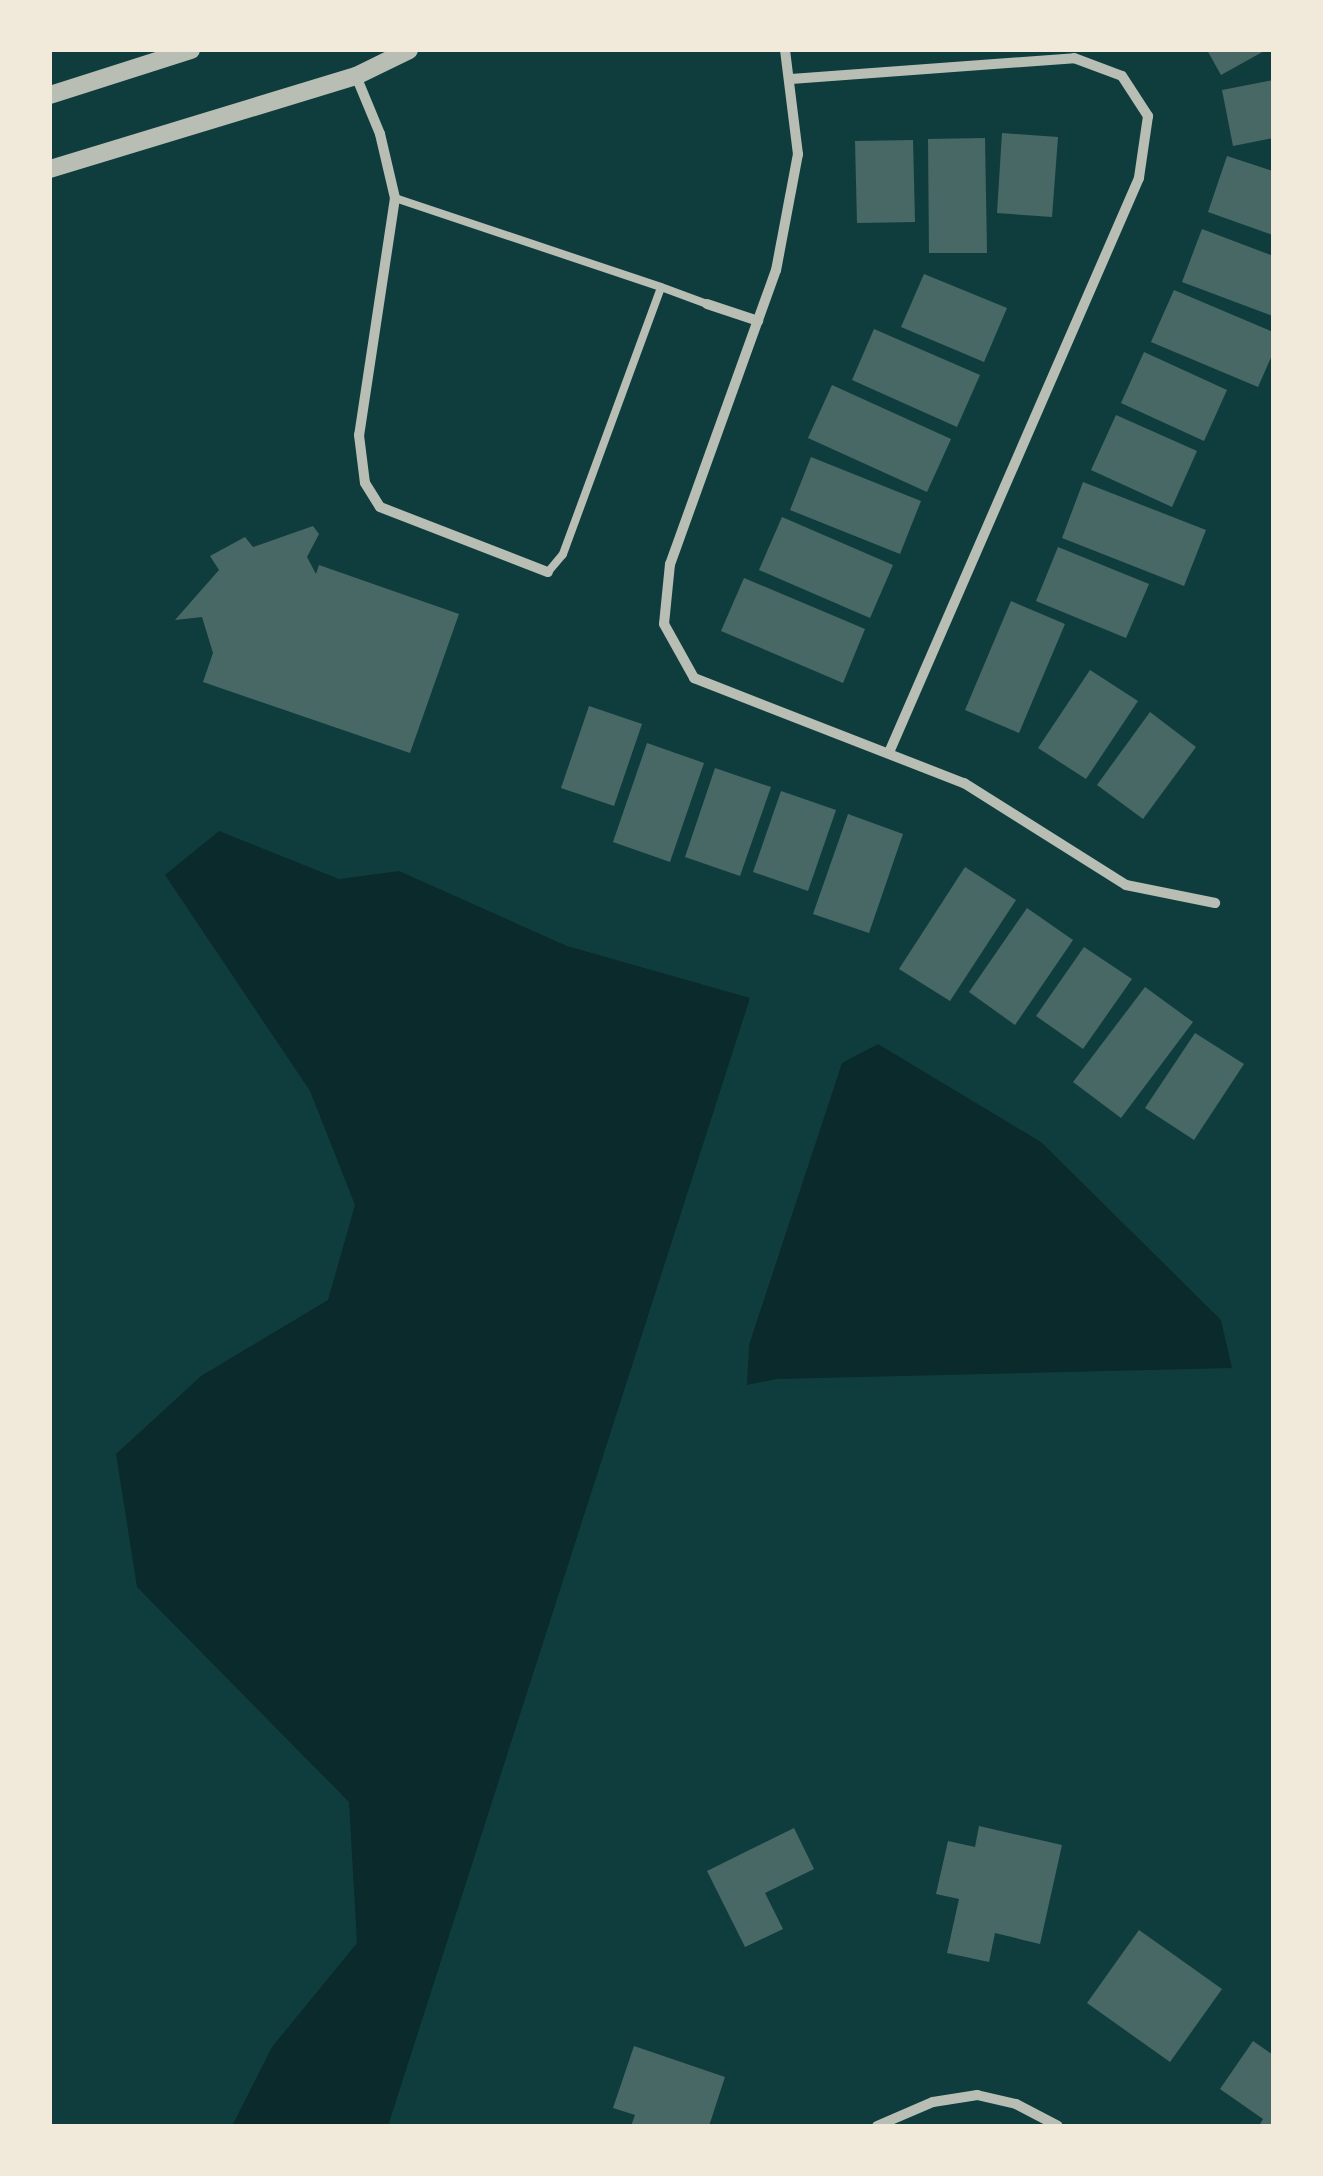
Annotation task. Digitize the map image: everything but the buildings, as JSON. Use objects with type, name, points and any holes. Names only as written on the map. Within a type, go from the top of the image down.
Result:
[{"type":"street","points":[[50,95],[192,50]]},
{"type":"street","points":[[50,168],[356,76],[409,50]]},
{"type":"street","points":[[785,50],[798,154],[776,270],[670,564],[664,624],[694,678],[890,750],[964,783],[1126,885],[1215,903]]},
{"type":"street","points":[[790,79],[1074,58],[1122,76],[1148,116],[1140,178],[890,750]]},
{"type":"street","points":[[356,76],[380,134],[395,198],[359,435],[365,483],[380,507],[548,572]]},
{"type":"street","points":[[707,304],[758,321]]},
{"type":"street","points":[[877,2126],[933,2102],[977,2096],[1016,2104],[1058,2126]]},
{"type":"lane","points":[[395,198],[707,304]]},
{"type":"lane","points":[[548,572],[564,554],[661,286]]},
{"type":"water","points":[[219,831],[339,879],[399,871],[567,946],[750,998],[388,2126],[232,2126],[272,2047],[357,1943],[349,1802],[137,1587],[116,1454],[201,1376],[328,1300],[355,1205],[310,1091],[165,875]]},
{"type":"water","points":[[878,1044],[1041,1142],[1221,1320],[1232,1368],[777,1379],[747,1385],[749,1345],[842,1063]]}]
